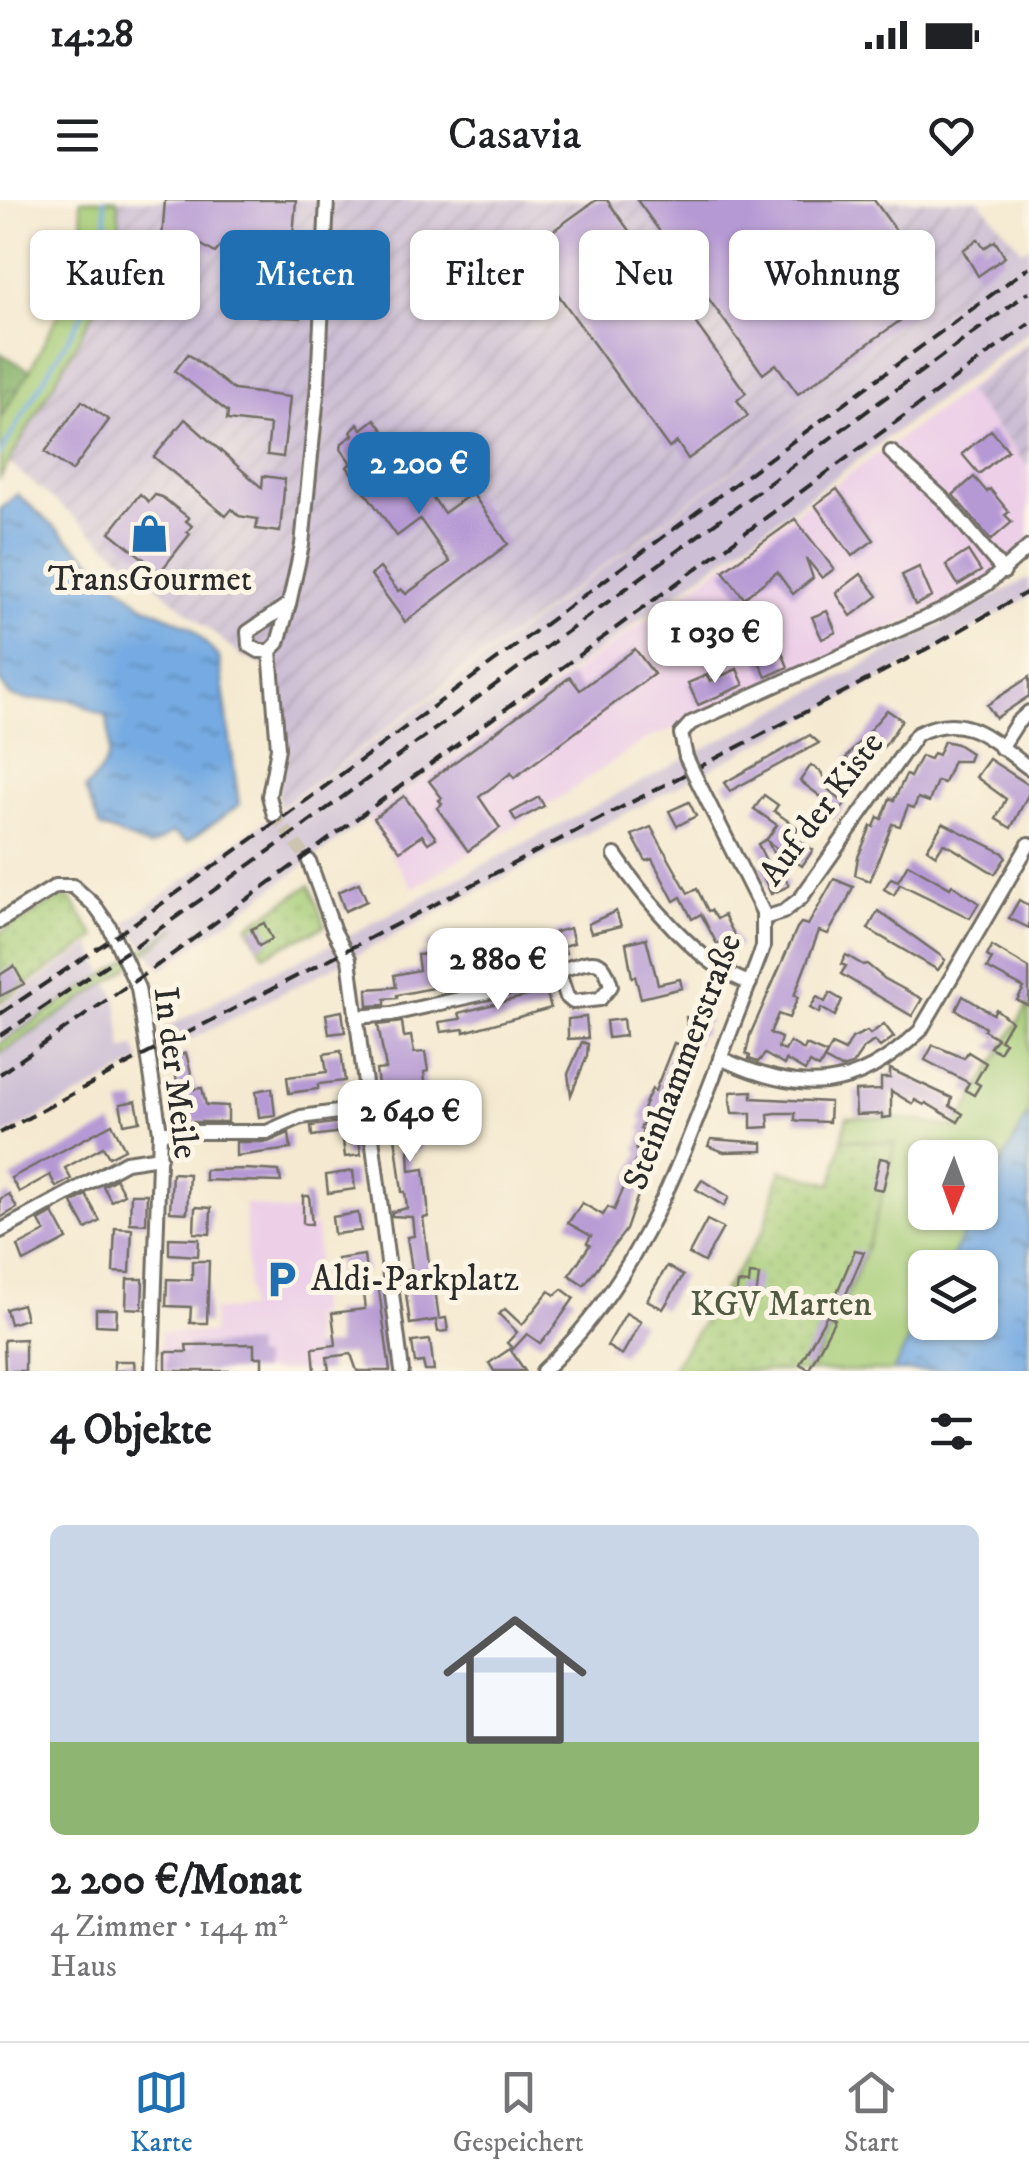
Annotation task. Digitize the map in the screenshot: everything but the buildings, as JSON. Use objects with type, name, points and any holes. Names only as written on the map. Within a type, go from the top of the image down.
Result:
[{"type":"street","points":[[289,604],[248,632],[249,645],[259,651],[278,644],[289,604],[302,545],[318,385],[328,200]]},
{"type":"street","points":[[891,452],[943,499],[1004,572]]},
{"type":"street","name":"Steinhammerstraße","points":[[543,1371],[593,1319],[653,1221],[682,1160],[763,948],[764,918],[686,757],[681,734],[691,723],[941,612],[1004,572],[1029,548]]},
{"type":"street","points":[[270,650],[278,748],[269,796],[274,815]]},
{"type":"street","points":[[1002,748],[1029,712]]},
{"type":"street","name":"Auf der Kiste","points":[[764,918],[783,912],[801,898],[917,734],[952,722],[980,733],[1029,768]]},
{"type":"street","points":[[720,1058],[774,1079],[826,1084],[850,1079],[894,1055],[920,1031],[1029,844]]},
{"type":"street","points":[[615,855],[628,875],[717,968],[750,983]]},
{"type":"street","points":[[308,861],[349,959],[402,1371]]},
{"type":"street","name":"In der Meile","points":[[0,921],[65,884],[73,886],[109,926],[138,988],[160,1132],[152,1371]]},
{"type":"street","points":[[356,1018],[392,1014],[560,976]]},
{"type":"street","points":[[160,1132],[267,1132],[301,1117],[368,1108]]},
{"type":"street","points":[[0,1231],[126,1162],[160,1157]]},
{"type":"shaded area","points":[[118,200],[979,200],[1023,251],[935,317],[935,230],[729,230],[729,320],[931,320],[279,807],[278,792],[286,764],[277,670],[241,656],[9,463],[90,320],[200,320],[200,230],[121,230]]},
{"type":"shaded area","points":[[1029,246],[1029,331],[826,484],[162,969],[125,923],[383,735]]},
{"type":"shaded area","points":[[1029,340],[1029,547],[987,584],[691,723],[648,738],[549,805],[413,888],[368,820],[963,392]]},
{"type":"shaded area","points":[[1029,341],[1029,467],[966,392]]},
{"type":"shaded area","points":[[1029,578],[1029,597],[938,649],[354,956],[344,938]]},
{"type":"shaded area","points":[[335,943],[345,961],[162,1054],[163,1030],[252,981]]},
{"type":"shaded area","points":[[91,945],[117,1000],[123,1051],[135,1046],[141,1062],[0,1138],[0,1006]]},
{"type":"shaded area","points":[[245,1203],[299,1211],[300,1226],[317,1226],[318,1316],[311,1317],[315,1371],[161,1371],[161,1332],[212,1333],[213,1310],[248,1309]]},
{"type":"green space","points":[[80,200],[117,200],[121,230],[84,230]]},
{"type":"green space","points":[[55,320],[89,320],[0,478],[0,419]]},
{"type":"green space","points":[[0,353],[30,370],[0,419]]},
{"type":"green space","points":[[310,885],[325,926],[264,955],[248,926]]},
{"type":"green space","points":[[61,898],[71,899],[96,938],[0,1002],[0,933]]},
{"type":"green space","points":[[178,927],[119,975],[0,1054],[0,1044]]},
{"type":"green space","points":[[1029,1003],[1029,1113],[998,1170],[998,1140],[908,1140],[908,1230],[966,1230],[955,1250],[908,1250],[909,1340],[893,1371],[809,1371],[862,1261],[894,1144],[842,1139],[847,1117],[909,1119],[956,1128]]},
{"type":"green space","name":"KGV Marten","points":[[842,1139],[894,1143],[862,1261],[809,1371],[670,1371],[764,1230],[781,1170],[832,1184]]},
{"type":"water","points":[[17,494],[141,604],[191,627],[219,658],[239,805],[187,842],[172,833],[150,847],[100,827],[85,789],[108,757],[107,717],[70,699],[27,700],[10,696],[0,681],[0,510]]},
{"type":"water","points":[[1029,1113],[1029,1371],[893,1371],[909,1340],[998,1340],[998,1250],[955,1250],[966,1230],[998,1230],[998,1170]]},
{"type":"waterway","points":[[0,454],[107,272],[110,254],[104,200]]},
{"type":"tunnel","points":[[274,815],[309,861]]},
{"type":"railway","points":[[0,1014],[308,799],[1029,267]]},
{"type":"railway","points":[[0,1036],[272,849],[1029,292]]},
{"type":"railway","points":[[0,1074],[159,964],[1029,324]]},
{"type":"railway","points":[[0,1133],[936,644],[1029,591]]},
{"type":"place","name":"TransGourmet","points":[[150,533]]},
{"type":"place","name":"Aldi-Parkplatz","points":[[281,1280]]}]
